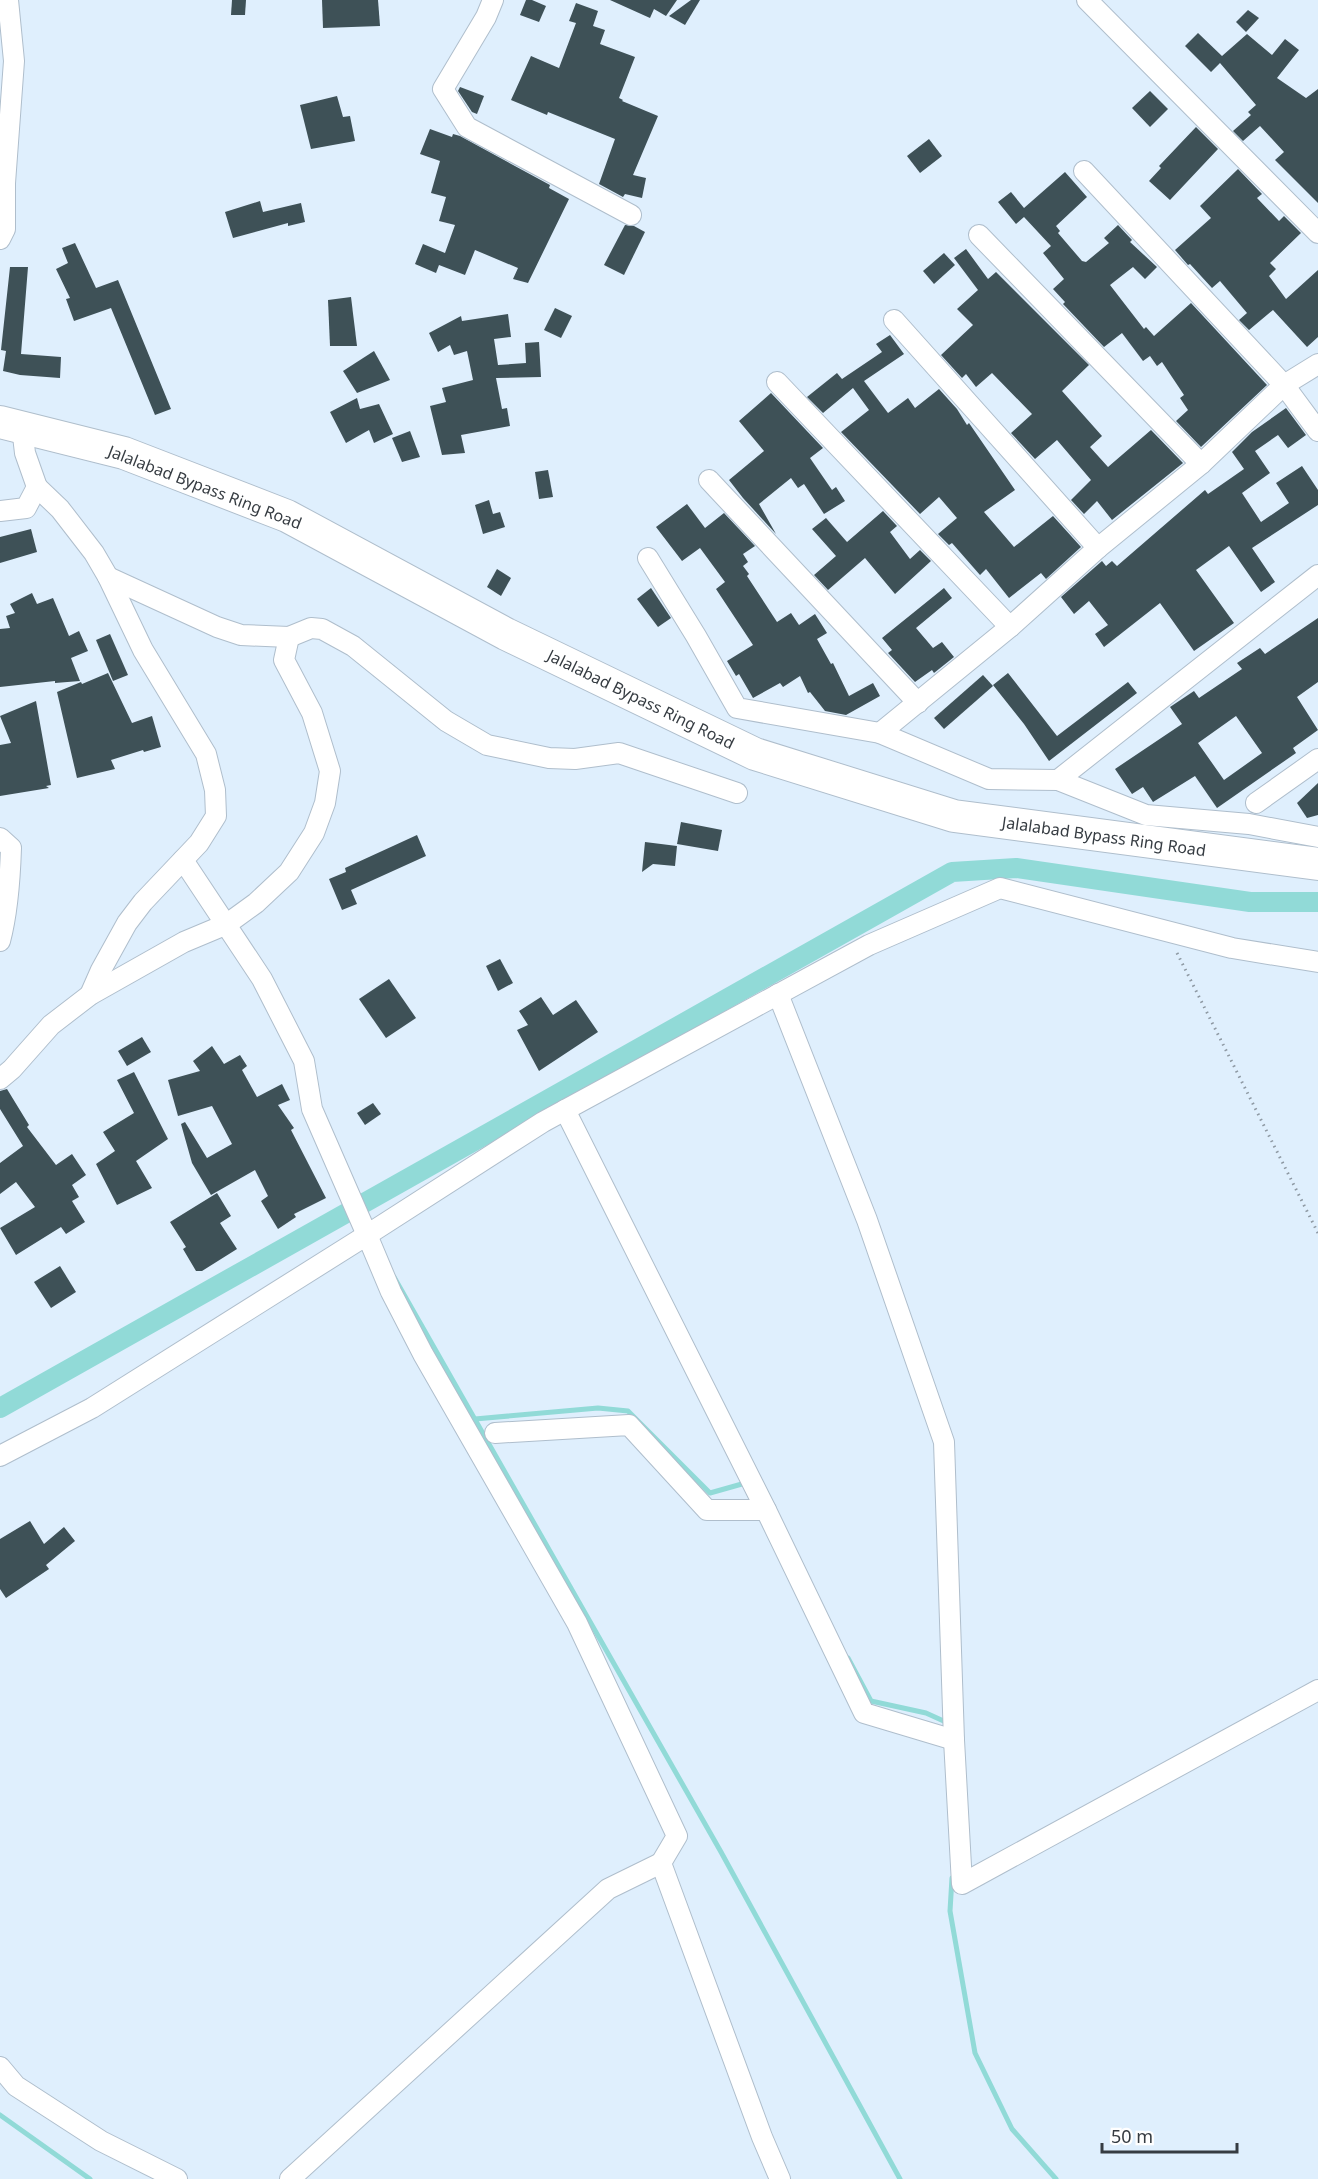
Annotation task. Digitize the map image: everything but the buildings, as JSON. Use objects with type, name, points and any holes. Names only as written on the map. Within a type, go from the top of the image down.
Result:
[{"type":"highway","name":"Jalalabad Bypass Ring Road","points":[[11,425],[124,453],[287,516],[506,634],[755,754],[954,816],[1318,864]]},
{"type":"street","points":[[0,239],[5,229],[4,183],[14,61],[8,0]]},
{"type":"street","points":[[493,0],[486,17],[443,89],[467,127],[632,215]]},
{"type":"street","points":[[1087,0],[1318,233]]},
{"type":"street","points":[[1084,171],[1284,385],[1318,431]]},
{"type":"street","points":[[979,235],[1200,464]]},
{"type":"street","points":[[894,320],[1098,548]]},
{"type":"street","points":[[880,733],[1010,627],[1098,548],[1200,464],[1284,385],[1318,364]]},
{"type":"street","points":[[777,382],[1010,627]]},
{"type":"street","points":[[11,425],[25,453],[38,488],[60,509],[94,553],[143,650],[207,754],[215,790],[216,816],[199,843],[143,902],[128,922],[101,970],[90,996]]},
{"type":"street","points":[[709,480],[918,702]]},
{"type":"street","points":[[0,511],[26,508],[38,488]]},
{"type":"street","points":[[648,558],[737,708],[880,733],[989,779],[1058,780],[1146,815],[1249,824],[1318,837]]},
{"type":"street","points":[[1058,780],[1318,575]]},
{"type":"street","points":[[108,577],[218,627],[241,635],[289,637],[311,628],[322,629],[353,646],[446,722],[486,745],[549,758],[575,759],[619,753],[737,793]]},
{"type":"street","points":[[0,1078],[12,1069],[51,1025],[90,996],[184,942],[227,924],[255,903],[289,872],[314,833],[325,803],[330,771],[312,713],[284,660],[289,637]]},
{"type":"street","points":[[1256,803],[1318,759]]},
{"type":"street","points":[[0,838],[10,848],[10,872],[5,922],[0,941]]},
{"type":"street","points":[[183,860],[262,979],[304,1061],[312,1109],[391,1292],[423,1354],[577,1623],[677,1836],[661,1863],[608,1889],[290,2179]]},
{"type":"street","points":[[0,1456],[92,1408],[564,1110],[869,945],[1000,888],[1232,948],[1318,962]]},
{"type":"street","points":[[778,994],[867,1220],[944,1442],[954,1740],[962,1884],[1318,1690]]},
{"type":"street","points":[[564,1110],[766,1510],[864,1713],[954,1740]]},
{"type":"street","points":[[495,1433],[629,1425],[707,1510],[766,1510]]},
{"type":"street","points":[[661,1863],[762,2137],[780,2179]]},
{"type":"street","points":[[0,2067],[16,2086],[101,2141],[177,2179]]},
{"type":"path","points":[[1166,931],[1318,1233]]},
{"type":"waterway","points":[[0,1408],[952,872],[1016,868],[1250,902],[1318,902]]},
{"type":"waterway","points":[[394,1277],[721,1852],[900,2179]]},
{"type":"waterway","points":[[475,1419],[598,1408],[628,1411],[710,1493],[749,1482]]},
{"type":"waterway","points":[[848,1658],[871,1701],[926,1713],[948,1723]]},
{"type":"waterway","points":[[952,1878],[950,1911],[975,2053],[1012,2129],[1056,2179]]},
{"type":"waterway","points":[[0,2115],[90,2179]]}]
